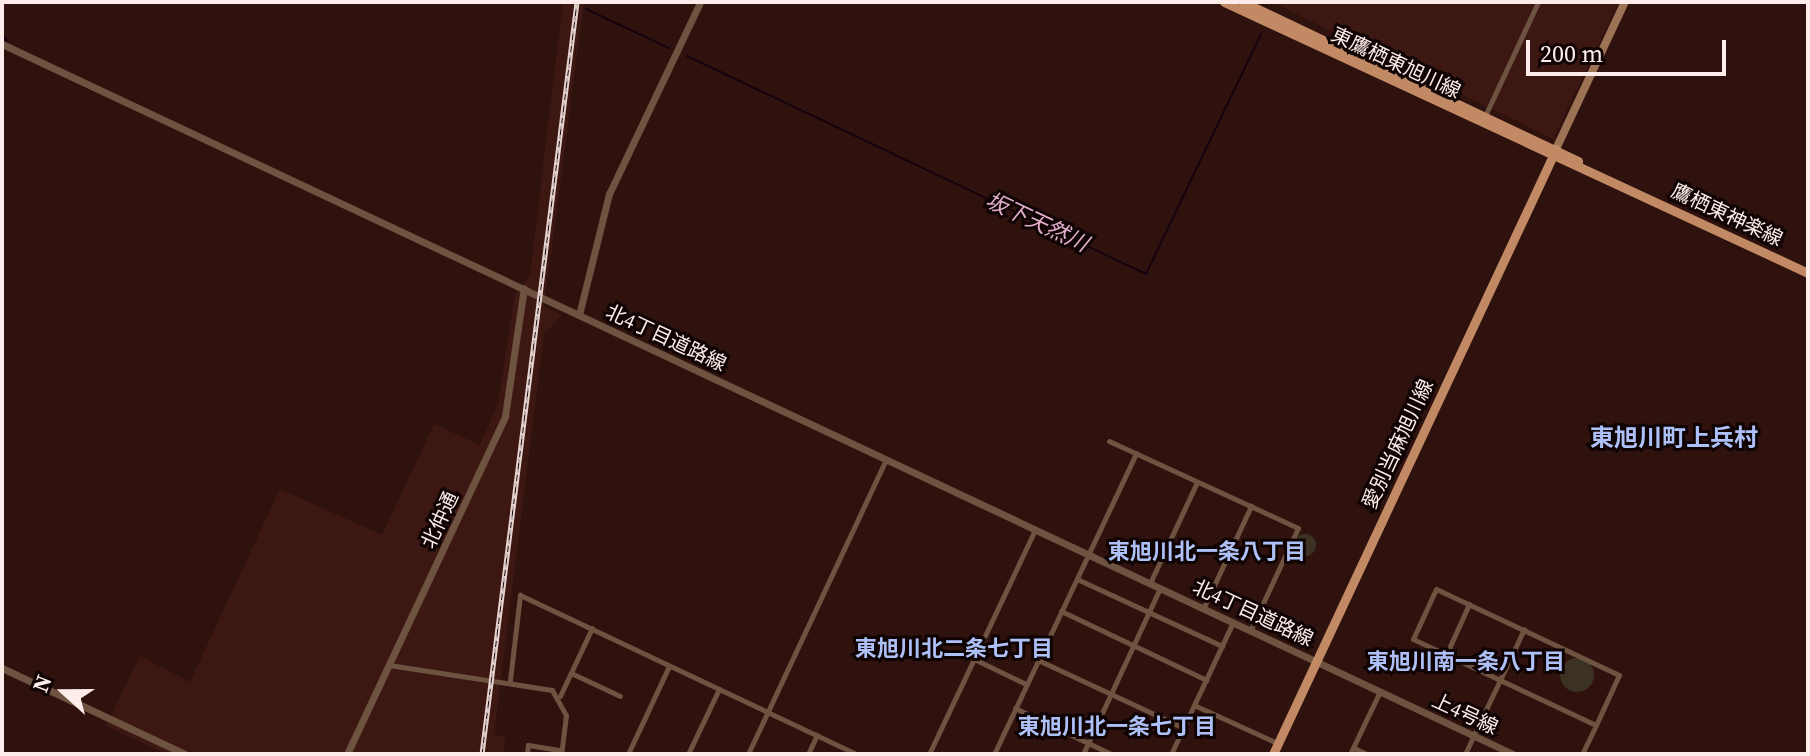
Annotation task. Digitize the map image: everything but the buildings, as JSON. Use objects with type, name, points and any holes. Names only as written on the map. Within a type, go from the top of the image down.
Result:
[{"type":"main road","name":"東鷹栖東旭川線","points":[[1224,2],[1249,6],[1555,152]]},
{"type":"main road","points":[[1555,152],[1625,2]]},
{"type":"main road","name":"鷹栖東神楽線","points":[[1555,152],[1808,273]]},
{"type":"main road","name":"愛別当麻旭川線","points":[[1273,754],[1555,152]]},
{"type":"street","points":[[579,315],[609,194],[700,2]]},
{"type":"street","points":[[1483,119],[1538,2]]},
{"type":"street","name":"北4丁目道路線","points":[[2,44],[1317,661]]},
{"type":"street","name":"北仲通","points":[[347,754],[505,416],[524,288]]},
{"type":"street","points":[[1109,441],[1298,528],[1250,631]]},
{"type":"street","points":[[994,754],[1136,453]]},
{"type":"street","points":[[748,754],[886,459]]},
{"type":"street","points":[[1150,583],[1197,482]]},
{"type":"street","points":[[1203,609],[1251,506]]},
{"type":"street","points":[[929,754],[1035,530]]},
{"type":"street","points":[[1077,579],[1222,646]]},
{"type":"street","points":[[1083,754],[1160,588]]},
{"type":"street","points":[[1582,754],[1596,725],[1619,675],[1436,589],[1413,639],[1596,725]]},
{"type":"street","points":[[510,680],[520,595],[857,754]]},
{"type":"street","points":[[1446,655],[1469,604]]},
{"type":"street","points":[[1061,611],[1206,680]]},
{"type":"street","points":[[1171,754],[1233,622]]},
{"type":"street","points":[[527,754],[528,745],[561,752],[560,696],[592,628]]},
{"type":"street","points":[[1465,754],[1524,629]]},
{"type":"street","points":[[974,659],[1026,684]]},
{"type":"street","points":[[1038,660],[1184,728]]},
{"type":"street","name":"上4号線","points":[[1317,661],[1513,754]]},
{"type":"street","points":[[389,665],[510,680],[560,696]]},
{"type":"street","points":[[628,754],[669,666]]},
{"type":"street","points":[[2,668],[185,754]]},
{"type":"street","points":[[571,673],[620,696]]},
{"type":"street","points":[[688,754],[719,689]]},
{"type":"street","points":[[1367,754],[1352,751],[1380,691]]},
{"type":"street","points":[[1194,705],[1278,744]]},
{"type":"street","points":[[1015,708],[1111,754]]},
{"type":"street","points":[[808,754],[817,735]]},
{"type":"shaded area","points":[[563,2],[584,2],[544,307],[562,315],[544,334],[494,735],[505,736],[503,754],[166,754],[106,726],[140,656],[190,682],[280,489],[382,535],[434,424],[480,445],[498,404],[515,293],[530,275]]},
{"type":"shaded area","points":[[1272,2],[1619,2],[1553,139]]},
{"type":"shaded area","points":[[1305,534],[1313,537],[1316,545],[1313,553],[1305,556],[1297,553],[1294,545],[1297,537]]},
{"type":"shaded area","points":[[1577,658],[1589,663],[1594,675],[1589,687],[1577,692],[1565,687],[1560,675],[1565,663]]},
{"type":"waterway","name":"坂下天然川","points":[[586,9],[669,48]]},
{"type":"waterway","name":"坂下天然川","points":[[687,56],[1146,274],[1261,34]]},
{"type":"waterway","name":"坂下天然川","points":[[2,35],[8,41]]},
{"type":"railway","points":[[482,754],[577,2]]},
{"type":"district","name":"東旭川町上兵村","points":[[1674,438]]},
{"type":"district","name":"東旭川北一条八丁目","points":[[1207,552]]},
{"type":"district","name":"東旭川北二条七丁目","points":[[954,649]]},
{"type":"district","name":"東旭川南一条八丁目","points":[[1466,662]]},
{"type":"district","name":"東旭川北一条七丁目","points":[[1117,727]]}]
